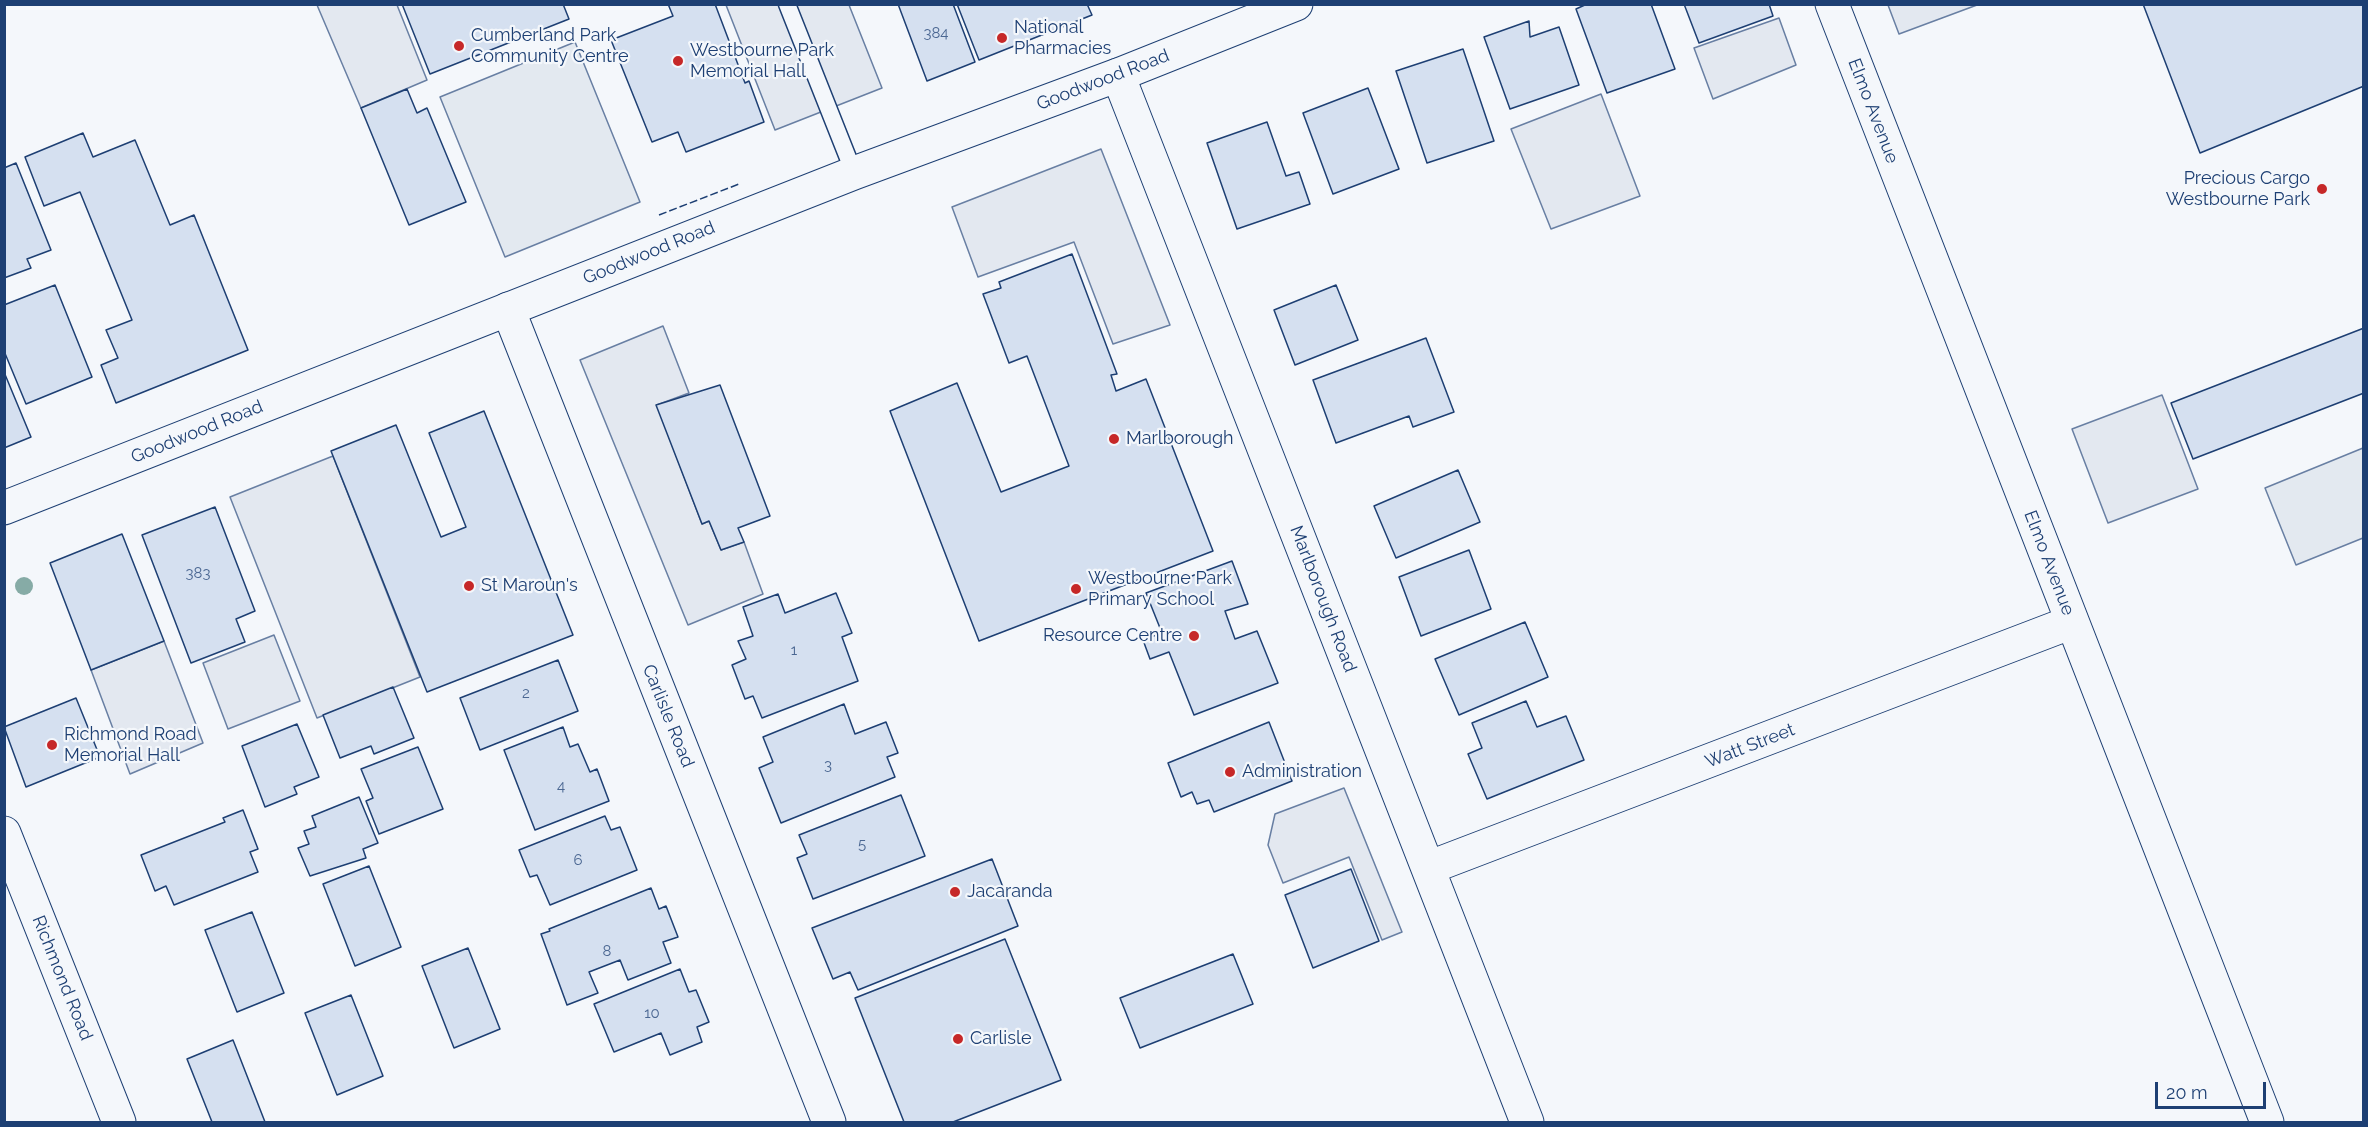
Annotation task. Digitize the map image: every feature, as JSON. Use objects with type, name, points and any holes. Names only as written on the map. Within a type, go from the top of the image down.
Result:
[{"type":"street","name":"Elmo Avenue","points":[[1832,4],[2267,1122]]},
{"type":"street","name":"Goodwood Road","points":[[4,508],[854,173],[1118,75],[1275,8]]},
{"type":"street","name":"Marlborough Road","points":[[1118,75],[1527,1122]]},
{"type":"street","name":"Carlisle Road","points":[[508,309],[829,1122]]},
{"type":"street","name":"Watt Street","points":[[1428,868],[2072,622]]},
{"type":"street","name":"Richmond Road","points":[[4,833],[119,1122]]},
{"type":"lane","points":[[787,4],[854,173]]},
{"type":"shaded area","points":[[317,5],[397,5],[427,80],[361,108]]},
{"type":"shaded area","points":[[726,5],[849,5],[882,88],[775,130]]},
{"type":"shaded area","points":[[1888,5],[1977,5],[1899,34]]},
{"type":"shaded area","points":[[1779,18],[1796,65],[1713,99],[1694,48]]},
{"type":"shaded area","points":[[575,42],[640,202],[505,257],[440,97]]},
{"type":"shaded area","points":[[1601,94],[1640,196],[1551,229],[1511,129]]},
{"type":"shaded area","points":[[1101,149],[1170,325],[1113,344],[1074,242],[978,277],[952,207]]},
{"type":"shaded area","points":[[663,326],[689,393],[657,405],[702,524],[709,521],[721,550],[744,542],[763,594],[688,625],[580,360]]},
{"type":"shaded area","points":[[2162,395],[2198,489],[2108,523],[2072,429]]},
{"type":"shaded area","points":[[2363,448],[2363,538],[2296,565],[2265,488]]},
{"type":"shaded area","points":[[333,456],[420,677],[317,718],[230,497]]},
{"type":"shaded area","points":[[274,635],[300,701],[228,729],[203,663]]},
{"type":"shaded area","points":[[164,641],[203,743],[130,774],[91,670]]},
{"type":"shaded area","points":[[1344,788],[1402,932],[1382,940],[1349,857],[1283,883],[1268,845],[1275,814]]},
{"type":"building","name":"Cumberland Park Community Centre","points":[[402,4],[563,4],[569,19],[430,74]]},
{"type":"building","name":"Westbourne Park Memorial Hall","points":[[668,4],[715,4],[745,83],[749,81],[764,122],[686,152],[678,132],[652,142],[611,40],[673,16]]},
{"type":"building","points":[[898,4],[953,4],[975,62],[927,81]]},
{"type":"building","name":"National Pharmacies","points":[[957,4],[1087,4],[1092,15],[979,60]]},
{"type":"building","points":[[1587,4],[1651,4],[1675,69],[1607,93],[1576,9]]},
{"type":"building","points":[[1684,4],[1769,4],[1773,16],[1699,43]]},
{"type":"building","points":[[2143,4],[2364,4],[2364,86],[2200,153]]},
{"type":"building","points":[[1529,21],[1530,37],[1559,27],[1579,85],[1510,109],[1484,37]]},
{"type":"building","points":[[1463,49],[1494,141],[1427,163],[1396,71]]},
{"type":"building","points":[[1368,88],[1399,169],[1333,194],[1303,113]]},
{"type":"building","points":[[407,89],[417,113],[427,108],[466,202],[409,225],[361,108]]},
{"type":"building","points":[[1267,122],[1286,176],[1299,172],[1310,204],[1237,229],[1207,143]]},
{"type":"building","points":[[83,133],[93,157],[135,140],[170,225],[194,215],[248,350],[116,403],[101,365],[118,358],[106,330],[132,320],[80,192],[44,206],[25,157]]},
{"type":"building","points":[[16,163],[51,250],[27,259],[31,268],[4,278],[4,168]]},
{"type":"building","name":"Marlborough","points":[[1072,254],[1117,374],[1111,375],[1116,391],[1146,379],[1213,551],[979,641],[890,411],[957,383],[1001,492],[1069,466],[1027,356],[1009,363],[983,294],[1001,288],[999,282]]},
{"type":"building","points":[[55,285],[92,377],[26,404],[4,351],[4,305]]},
{"type":"building","points":[[1336,285],[1358,340],[1295,365],[1274,310]]},
{"type":"building","points":[[2364,328],[2364,393],[2193,459],[2171,403]]},
{"type":"building","points":[[1426,338],[1454,412],[1413,427],[1409,416],[1336,443],[1313,380]]},
{"type":"building","points":[[4,372],[31,437],[4,448]]},
{"type":"building","points":[[720,385],[770,516],[738,528],[744,542],[721,550],[709,521],[702,524],[656,405]]},
{"type":"building","name":"St Maroun's","points":[[484,411],[573,635],[427,692],[331,451],[396,425],[441,537],[466,527],[429,433]]},
{"type":"building","points":[[1458,470],[1480,522],[1396,558],[1374,506]]},
{"type":"building","points":[[215,507],[255,611],[236,619],[245,642],[191,663],[142,535]]},
{"type":"building","points":[[122,534],[164,641],[91,670],[50,563]]},
{"type":"building","points":[[1469,550],[1491,609],[1421,636],[1399,577]]},
{"type":"building","name":"Resource Centre","points":[[1232,561],[1248,604],[1225,611],[1235,639],[1257,631],[1278,683],[1194,715],[1169,652],[1150,659],[1143,640],[1162,633],[1146,593]]},
{"type":"building","points":[[836,593],[852,633],[842,637],[858,681],[762,718],[753,696],[745,699],[732,665],[746,659],[738,641],[753,636],[743,607],[778,594],[785,613]]},
{"type":"building","points":[[1525,622],[1548,677],[1459,715],[1435,659]]},
{"type":"building","points":[[558,660],[578,711],[480,750],[460,698]]},
{"type":"building","points":[[393,687],[414,738],[374,754],[371,746],[340,758],[323,715]]},
{"type":"building","name":"Richmond Road Memorial Hall","points":[[76,698],[100,757],[26,787],[4,727]]},
{"type":"building","points":[[1526,701],[1537,727],[1566,716],[1584,760],[1487,799],[1468,754],[1482,748],[1472,723]]},
{"type":"building","points":[[844,704],[855,734],[886,722],[898,753],[887,757],[895,777],[781,823],[759,768],[773,762],[763,737]]},
{"type":"building","name":"Administration","points":[[1269,722],[1292,781],[1214,812],[1209,800],[1197,804],[1192,792],[1181,797],[1168,763]]},
{"type":"building","points":[[297,724],[319,777],[294,787],[297,794],[265,807],[242,746]]},
{"type":"building","points":[[563,727],[570,747],[578,744],[590,772],[597,769],[609,801],[535,830],[504,750]]},
{"type":"building","points":[[418,747],[443,809],[379,834],[366,801],[373,798],[361,769]]},
{"type":"building","points":[[901,795],[925,856],[813,899],[797,858],[807,854],[799,835]]},
{"type":"building","points":[[359,797],[378,843],[363,849],[366,858],[310,876],[298,848],[309,844],[304,831],[316,827],[312,816]]},
{"type":"building","points":[[243,810],[258,849],[250,852],[258,872],[174,905],[166,886],[155,891],[141,855],[225,822],[223,818]]},
{"type":"building","points":[[605,816],[611,830],[620,827],[637,870],[550,905],[537,875],[530,877],[519,850]]},
{"type":"building","name":"Jacaranda","points":[[992,859],[1018,926],[858,990],[850,972],[833,979],[812,928]]},
{"type":"building","points":[[369,866],[401,947],[355,966],[323,884]]},
{"type":"building","points":[[1351,869],[1379,941],[1313,968],[1285,895]]},
{"type":"building","points":[[651,888],[659,909],[666,906],[678,937],[663,942],[671,963],[628,980],[620,960],[589,972],[598,993],[567,1005],[541,934]]},
{"type":"building","points":[[252,912],[284,993],[237,1012],[205,930]]},
{"type":"building","name":"Carlisle","points":[[1005,939],[1061,1080],[953,1122],[904,1122],[855,998]]},
{"type":"building","points":[[468,948],[500,1029],[454,1048],[422,966]]},
{"type":"building","points":[[1233,954],[1253,1004],[1140,1048],[1120,998]]},
{"type":"building","points":[[680,969],[689,992],[696,990],[709,1022],[697,1027],[702,1042],[670,1055],[661,1033],[614,1052],[594,1004]]},
{"type":"building","points":[[351,995],[383,1076],[337,1095],[305,1013]]},
{"type":"building","points":[[233,1040],[265,1122],[212,1122],[187,1059]]},
{"type":"fence","points":[[659,215],[739,184]]},
{"type":"place","name":"National Pharmacies","points":[[1002,38]]},
{"type":"place","name":"Cumberland Park Community Centre","points":[[459,46]]},
{"type":"place","name":"Westbourne Park Memorial Hall","points":[[678,61]]},
{"type":"place","name":"Precious Cargo Westbourne Park","points":[[2322,189]]},
{"type":"place","name":"Marlborough","points":[[1114,439]]},
{"type":"place","name":"St Maroun's","points":[[469,586]]},
{"type":"place","name":"Westbourne Park Primary School","points":[[1076,589]]},
{"type":"place","name":"Resource Centre","points":[[1194,636]]},
{"type":"place","name":"Richmond Road Memorial Hall","points":[[52,745]]},
{"type":"place","name":"Administration","points":[[1230,772]]},
{"type":"place","name":"Jacaranda","points":[[955,892]]},
{"type":"place","name":"Carlisle","points":[[958,1039]]}]
